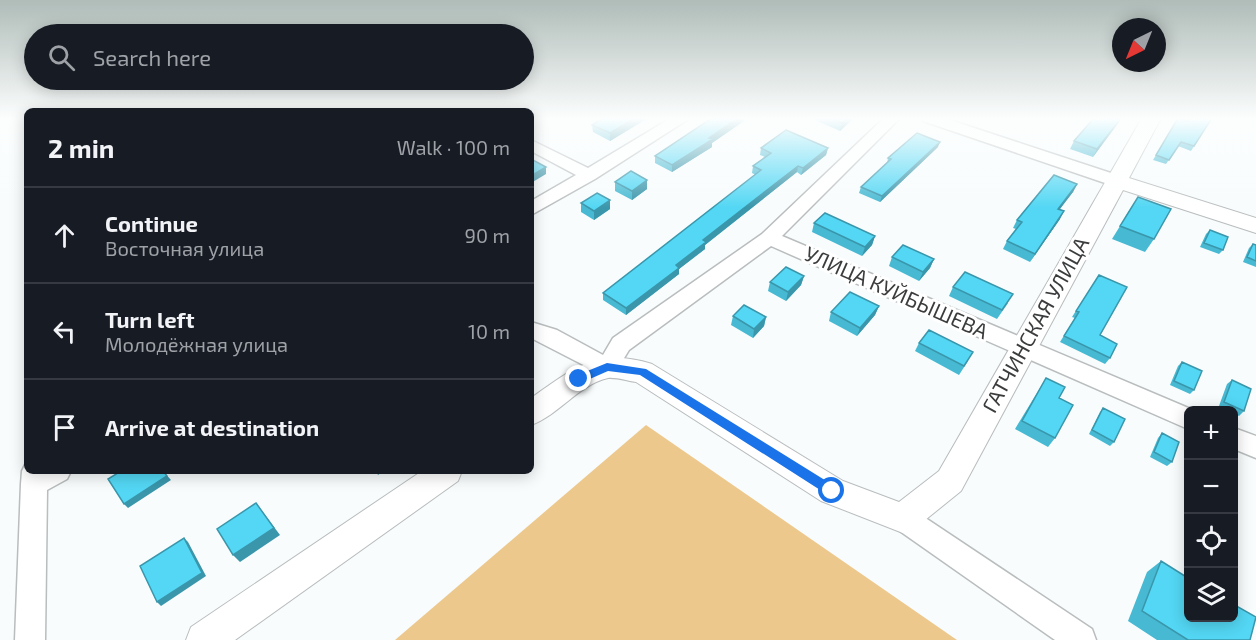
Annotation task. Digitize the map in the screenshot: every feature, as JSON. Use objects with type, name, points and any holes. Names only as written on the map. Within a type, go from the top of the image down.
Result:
[{"type":"street","points":[[537,148],[589,175]]},
{"type":"street","points":[[534,207],[634,148]]},
{"type":"street","points":[[534,410],[579,379],[607,367],[621,344],[769,238],[862,148]]},
{"type":"street","points":[[1018,148],[1256,226]]},
{"type":"street","name":"ГАТЧИНСКАЯ УЛИЦА","points":[[903,518],[950,481],[1135,148]]},
{"type":"street","name":"УЛИЦА КУЙБЫШЕВА","points":[[769,238],[1184,417]]},
{"type":"street","points":[[534,331],[549,336],[607,367],[642,372],[832,491],[903,518],[1082,640]]},
{"type":"street","points":[[1238,440],[1256,447]]},
{"type":"street","points":[[204,640],[443,474]]},
{"type":"street","points":[[30,640],[42,475]]},
{"type":"shaded area","points":[[646,425],[957,640],[395,640]]},
{"type":"building","points":[[667,148],[699,148],[672,165],[655,156]]},
{"type":"building","points":[[761,148],[828,148],[803,168],[798,166],[703,240],[706,242],[676,265],[679,268],[626,308],[603,293],[761,170],[753,166],[771,153]]},
{"type":"building","points":[[900,148],[934,148],[882,196],[861,187],[891,159],[888,158]]},
{"type":"building","points":[[1160,148],[1177,148],[1169,160],[1156,155]]},
{"type":"building","points":[[534,161],[546,167],[534,174]]},
{"type":"building","points":[[631,171],[647,180],[632,191],[615,182]]},
{"type":"building","points":[[1054,175],[1077,184],[1058,209],[1064,211],[1035,254],[1007,241],[1022,222],[1017,220]]},
{"type":"building","points":[[597,193],[610,200],[594,211],[581,203]]},
{"type":"building","points":[[1138,197],[1171,209],[1154,239],[1120,226]]},
{"type":"building","points":[[825,213],[875,236],[865,247],[814,223]]},
{"type":"building","points":[[1210,230],[1228,237],[1223,250],[1204,243]]},
{"type":"building","points":[[1253,244],[1256,245],[1256,261],[1247,257]]},
{"type":"building","points":[[903,245],[934,259],[923,272],[892,257]]},
{"type":"building","points":[[786,267],[804,276],[788,292],[770,282]]},
{"type":"building","points":[[965,272],[1013,294],[1002,310],[953,287]]},
{"type":"building","points":[[1099,275],[1127,287],[1100,335],[1117,344],[1110,358],[1064,336],[1079,312],[1076,311]]},
{"type":"building","points":[[850,292],[879,306],[860,328],[831,312]]},
{"type":"building","points":[[744,305],[766,317],[754,329],[733,316]]},
{"type":"building","points":[[929,330],[973,352],[964,366],[919,343]]},
{"type":"building","points":[[1182,362],[1202,371],[1194,390],[1174,381]]},
{"type":"building","points":[[1046,378],[1065,387],[1059,398],[1073,405],[1055,438],[1022,421]]},
{"type":"building","points":[[1232,380],[1251,389],[1244,411],[1238,406],[1224,402]]},
{"type":"building","points":[[1103,408],[1125,419],[1114,442],[1092,430]]},
{"type":"building","points":[[1162,433],[1179,442],[1172,462],[1154,452]]},
{"type":"building","points":[[116,474],[165,474],[167,476],[124,504],[108,479]]},
{"type":"building","points":[[256,503],[274,528],[233,555],[217,529]]},
{"type":"building","points":[[184,538],[202,573],[157,602],[140,566]]},
{"type":"building","points":[[1161,561],[1184,575],[1184,622],[1238,622],[1238,607],[1256,617],[1250,640],[1188,640],[1142,611]]},
{"type":"route","points":[[579,379],[607,367],[642,372],[832,491]]}]
